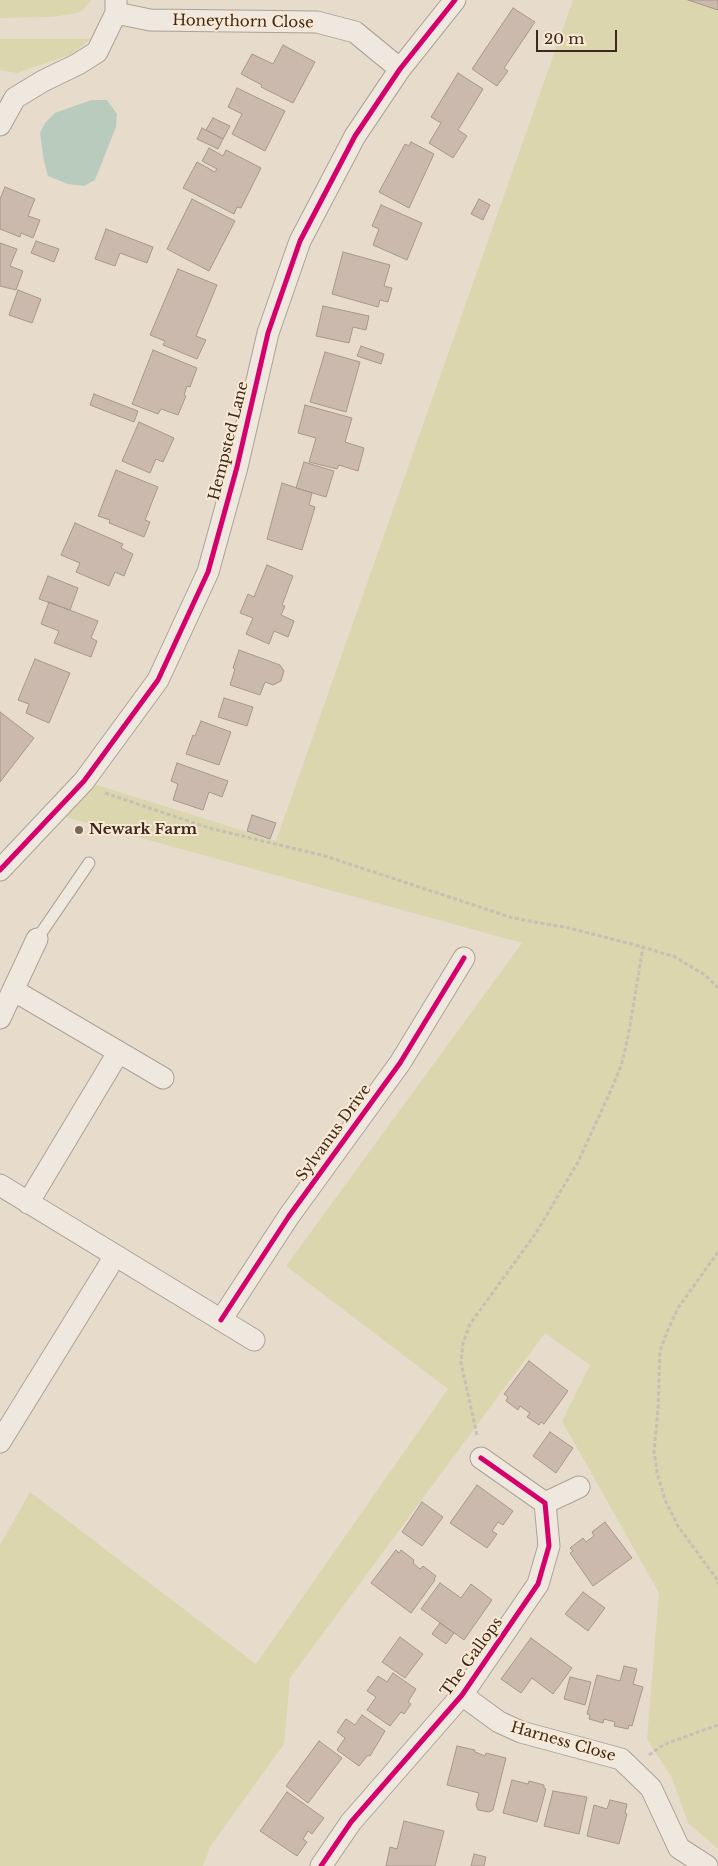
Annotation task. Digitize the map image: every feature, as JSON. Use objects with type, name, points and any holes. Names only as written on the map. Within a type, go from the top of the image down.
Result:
[{"type":"street","name":"Hempsted Lane","points":[[0,870],[80,785],[158,680],[208,572],[237,467],[268,333],[300,240],[356,136],[400,69],[455,0]]},
{"type":"street","name":"Honeythorn Close","points":[[116,6],[150,20],[317,22],[355,32],[400,69]]},
{"type":"street","points":[[0,125],[15,98],[96,52],[116,6]]},
{"type":"street","points":[[0,1018],[37,939]]},
{"type":"street","name":"Sylvanus Drive","points":[[221,1320],[288,1216],[400,1063],[464,958]]},
{"type":"street","points":[[13,990],[163,1078]]},
{"type":"street","points":[[28,1203],[118,1053]]},
{"type":"street","points":[[0,1185],[254,1340]]},
{"type":"street","points":[[0,1442],[115,1256]]},
{"type":"street","points":[[481,1458],[545,1503],[579,1487]]},
{"type":"street","name":"The Gallops","points":[[321,1866],[351,1822],[462,1695],[538,1584],[550,1546],[545,1503]]},
{"type":"street","name":"Harness Close","points":[[462,1695],[499,1722],[521,1732],[621,1759],[651,1788],[679,1848],[707,1866]]},
{"type":"lane","points":[[37,939],[89,862]]},
{"type":"path","points":[[80,785],[209,828],[325,856],[513,918],[569,928],[643,946],[674,957],[706,975],[718,988]]},
{"type":"path","points":[[481,1458],[461,1363],[463,1343],[470,1324],[536,1232],[578,1162],[611,1090],[621,1066],[628,1037],[643,946]]},
{"type":"path","points":[[718,1252],[678,1308],[660,1352],[658,1410],[654,1451],[657,1473],[665,1500],[678,1526],[716,1578],[718,1584]]},
{"type":"path","points":[[630,1767],[665,1744],[718,1725]]},
{"type":"shaded area","points":[[0,0],[91,0],[78,13],[51,17],[0,18]]},
{"type":"shaded area","points":[[573,0],[718,0],[718,1849],[688,1823],[672,1778],[647,1739],[659,1593],[562,1421],[590,1365],[545,1333],[290,1678],[284,1744],[210,1847],[203,1866],[0,1866],[0,1545],[30,1492],[256,1664],[448,1389],[286,1266],[522,943],[54,814],[84,781],[276,841]]},
{"type":"shaded area","points":[[0,39],[91,39],[72,54],[17,73],[0,70]]},
{"type":"shaded area","points":[[91,100],[107,100],[117,114],[116,127],[95,180],[84,186],[68,184],[48,176],[40,133],[45,123],[55,113]]},
{"type":"building","points":[[688,0],[718,0],[718,10]]},
{"type":"building","points":[[513,8],[535,22],[504,68],[508,71],[497,86],[472,69]]},
{"type":"building","points":[[283,45],[315,62],[293,103],[261,87],[262,85],[241,74],[252,54],[273,64]]},
{"type":"building","points":[[458,73],[483,89],[458,130],[467,136],[453,158],[429,143],[441,123],[431,117]]},
{"type":"building","points":[[237,88],[285,111],[265,151],[232,134],[242,114],[228,107]]},
{"type":"building","points":[[213,118],[230,126],[223,139],[206,130]]},
{"type":"building","points":[[202,128],[223,139],[218,149],[197,139]]},
{"type":"building","points":[[411,142],[434,154],[409,208],[379,192],[405,144],[409,146]]},
{"type":"building","points":[[209,148],[223,156],[226,150],[261,168],[241,208],[237,207],[234,214],[183,188],[197,162],[215,172],[217,169],[202,161]]},
{"type":"building","points":[[5,187],[35,199],[28,216],[40,220],[33,238],[21,233],[20,237],[0,229],[0,199]]},
{"type":"building","points":[[192,199],[235,221],[209,271],[167,249]]},
{"type":"building","points":[[479,199],[490,205],[483,220],[471,214]]},
{"type":"building","points":[[381,205],[422,223],[407,260],[373,245],[379,229],[372,226]]},
{"type":"building","points":[[106,229],[153,247],[147,263],[120,253],[115,266],[95,259]]},
{"type":"building","points":[[36,241],[59,249],[54,262],[31,253]]},
{"type":"building","points":[[0,243],[17,249],[10,266],[23,271],[16,290],[0,286]]},
{"type":"building","points":[[343,252],[390,265],[384,286],[392,288],[388,302],[380,300],[378,307],[332,294]]},
{"type":"building","points":[[178,269],[217,285],[196,336],[206,340],[197,359],[163,345],[165,341],[150,335]]},
{"type":"building","points":[[18,290],[41,299],[32,323],[9,315]]},
{"type":"building","points":[[323,306],[369,316],[366,330],[353,327],[349,343],[316,336]]},
{"type":"building","points":[[361,346],[384,354],[381,364],[357,356]]},
{"type":"building","points":[[153,350],[197,368],[190,387],[187,386],[184,395],[186,396],[178,415],[161,409],[158,414],[132,404]]},
{"type":"building","points":[[325,352],[360,362],[346,412],[310,402]]},
{"type":"building","points":[[94,394],[138,411],[134,422],[90,405]]},
{"type":"building","points":[[305,405],[352,418],[345,442],[364,448],[358,471],[339,465],[337,469],[309,462],[316,438],[298,433]]},
{"type":"building","points":[[139,422],[174,438],[163,462],[156,459],[150,473],[122,461]]},
{"type":"building","points":[[304,462],[334,471],[326,497],[296,488]]},
{"type":"building","points":[[116,470],[158,487],[145,520],[150,522],[144,537],[109,523],[110,520],[98,516]]},
{"type":"building","points":[[282,483],[312,493],[309,505],[315,507],[302,550],[267,539]]},
{"type":"building","points":[[75,523],[123,544],[121,548],[133,554],[124,576],[115,572],[109,586],[76,572],[80,563],[61,555]]},
{"type":"building","points":[[267,565],[293,576],[282,605],[285,606],[281,615],[294,621],[288,637],[274,631],[269,644],[246,634],[253,618],[240,613],[248,594],[254,597]]},
{"type":"building","points":[[48,576],[78,588],[70,610],[39,599]]},
{"type":"building","points":[[49,602],[98,621],[91,638],[97,641],[91,657],[54,643],[59,631],[41,624]]},
{"type":"building","points":[[239,650],[280,665],[284,671],[281,681],[273,685],[265,682],[260,695],[230,685]]},
{"type":"building","points":[[35,659],[70,673],[49,723],[26,713],[29,704],[18,700]]},
{"type":"building","points":[[224,698],[253,707],[247,726],[218,717]]},
{"type":"building","points":[[0,712],[34,738],[0,782]]},
{"type":"building","points":[[201,721],[231,732],[219,765],[186,754]]},
{"type":"building","points":[[177,763],[228,781],[222,797],[209,792],[203,810],[173,800],[178,784],[171,781]]},
{"type":"building","points":[[252,815],[276,823],[270,839],[247,831]]},
{"type":"building","points":[[529,1361],[568,1391],[544,1424],[541,1422],[539,1425],[527,1417],[530,1413],[520,1406],[518,1410],[506,1401],[508,1397],[504,1394]]},
{"type":"building","points":[[550,1432],[573,1448],[556,1473],[533,1456]]},
{"type":"building","points":[[477,1485],[513,1511],[503,1525],[498,1522],[492,1531],[497,1534],[487,1548],[450,1523]]},
{"type":"building","points":[[422,1502],[443,1517],[422,1546],[402,1532]]},
{"type":"building","points":[[605,1522],[632,1558],[593,1586],[570,1553],[573,1551],[570,1548],[583,1538],[586,1542],[594,1536],[592,1532]]},
{"type":"building","points":[[396,1550],[399,1553],[401,1550],[414,1560],[413,1563],[420,1569],[423,1566],[436,1576],[411,1613],[371,1583]]},
{"type":"building","points":[[440,1583],[461,1598],[471,1584],[492,1600],[464,1640],[421,1609]]},
{"type":"building","points":[[583,1592],[605,1608],[588,1631],[565,1614]]},
{"type":"building","points":[[440,1623],[454,1633],[446,1644],[432,1634]]},
{"type":"building","points":[[400,1637],[423,1654],[405,1678],[382,1662]]},
{"type":"building","points":[[531,1638],[572,1668],[553,1694],[532,1678],[521,1693],[501,1679]]},
{"type":"building","points":[[624,1666],[637,1669],[633,1684],[643,1687],[632,1726],[629,1725],[628,1729],[614,1726],[615,1722],[604,1719],[603,1723],[589,1719],[590,1715],[587,1714],[597,1675],[620,1681]]},
{"type":"building","points":[[393,1673],[416,1689],[408,1702],[411,1704],[404,1714],[401,1712],[390,1726],[367,1710],[376,1697],[367,1691],[378,1676],[387,1682]]},
{"type":"building","points":[[570,1677],[591,1682],[585,1705],[564,1699]]},
{"type":"building","points":[[362,1715],[385,1731],[370,1756],[368,1755],[359,1766],[337,1750],[345,1738],[337,1732],[346,1719],[355,1725]]},
{"type":"building","points":[[319,1741],[342,1758],[308,1803],[286,1786]]},
{"type":"building","points":[[457,1746],[475,1750],[475,1752],[485,1756],[486,1753],[506,1758],[493,1810],[489,1812],[478,1810],[476,1805],[479,1793],[447,1785]]},
{"type":"building","points":[[512,1780],[528,1784],[529,1781],[544,1785],[546,1789],[537,1822],[503,1813]]},
{"type":"building","points":[[553,1791],[587,1797],[579,1834],[544,1826]]},
{"type":"building","points":[[287,1792],[324,1818],[312,1834],[308,1831],[303,1839],[307,1842],[297,1856],[260,1831]]},
{"type":"building","points":[[610,1800],[627,1804],[625,1813],[627,1814],[619,1844],[587,1836],[594,1805],[607,1809]]},
{"type":"building","points":[[404,1821],[444,1831],[435,1866],[386,1866],[390,1847],[397,1849]]},
{"type":"building","points":[[474,1854],[486,1857],[484,1866],[471,1866]]},
{"type":"cycle path","points":[[0,870],[84,781],[158,680],[208,572],[237,467],[268,333],[300,241],[355,136],[400,69],[455,0]]},
{"type":"cycle path","points":[[221,1320],[289,1216],[400,1063],[464,958]]},
{"type":"cycle path","points":[[321,1866],[351,1822],[462,1695],[538,1584],[549,1546],[545,1503],[481,1458]]},
{"type":"place","name":"Newark Farm","points":[[79,830]]}]
